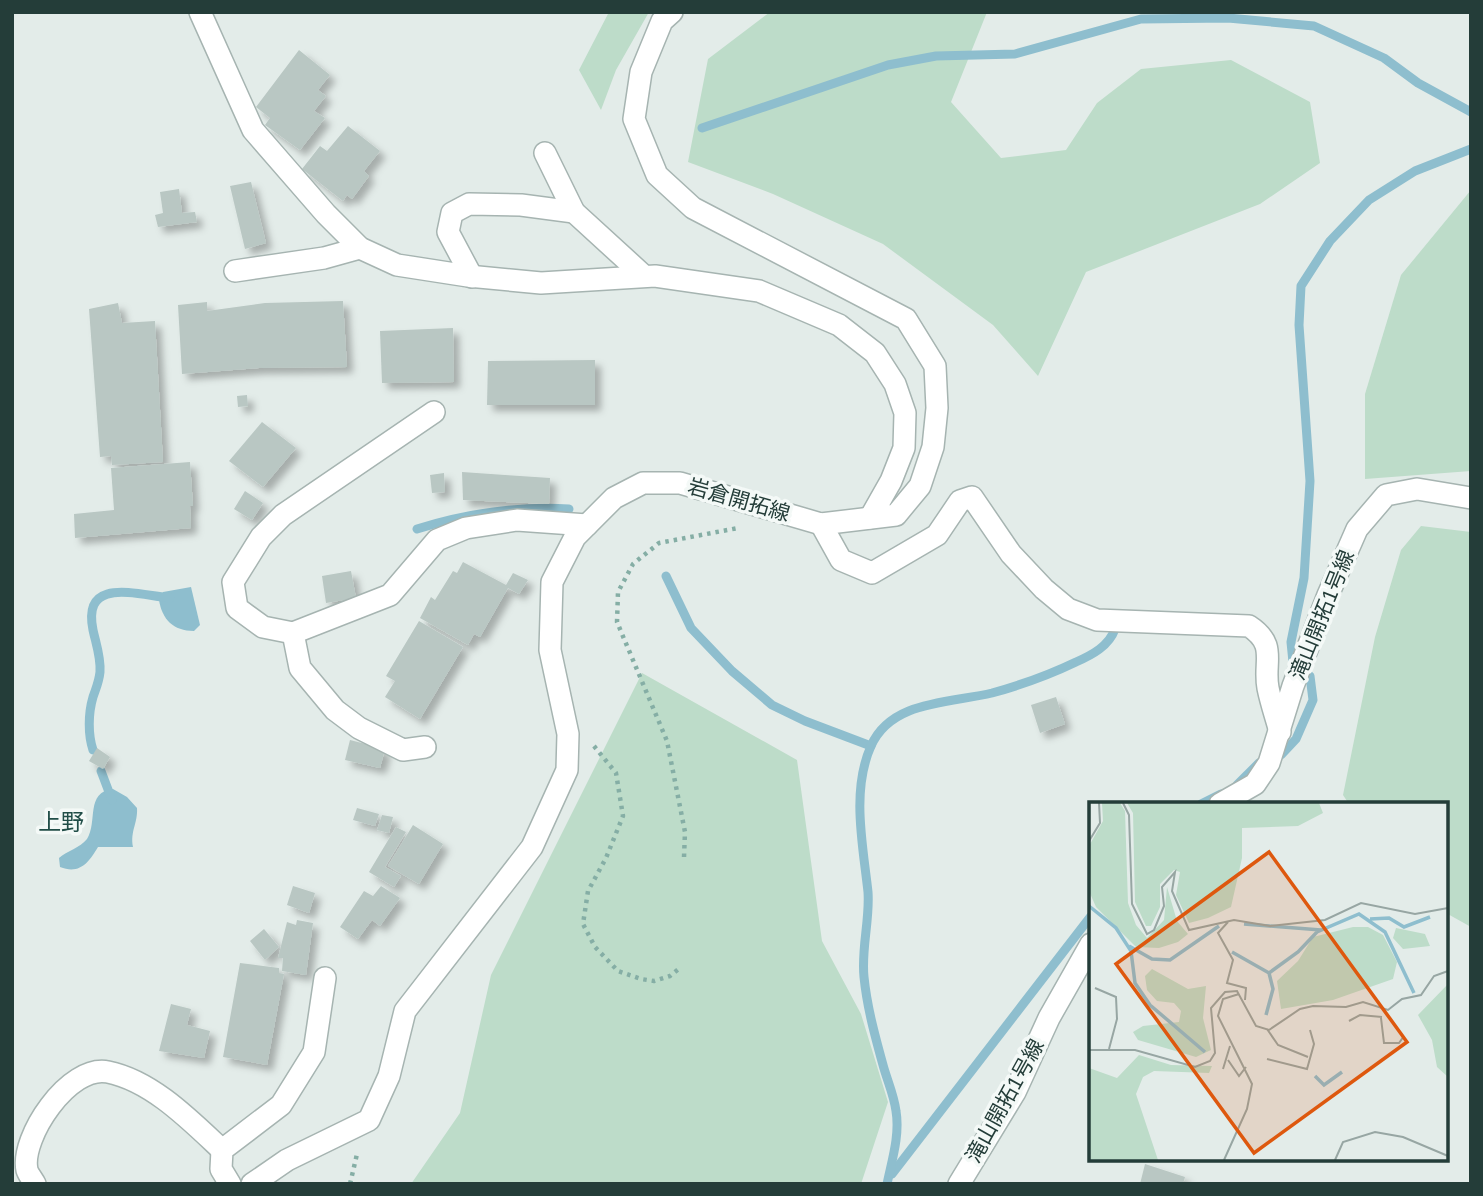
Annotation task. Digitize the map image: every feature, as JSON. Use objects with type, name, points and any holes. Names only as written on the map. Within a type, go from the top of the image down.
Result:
[{"type":"street","points":[[200,12],[253,130],[326,214],[360,248],[397,265],[472,276],[541,283],[655,276],[759,291],[839,324],[876,353],[895,384],[905,413],[904,448],[891,481],[870,518]]},
{"type":"street","name":"岩倉開拓線","points":[[252,1184],[287,1160],[369,1120],[389,1076],[405,1011],[533,847],[567,770],[568,734],[550,650],[552,582],[576,537],[587,525],[614,498],[643,483],[680,483],[821,524],[896,515],[920,486],[933,447],[937,408],[934,366],[906,319],[693,208],[657,175],[634,119],[641,72],[662,21],[672,12]]},
{"type":"street","points":[[545,153],[574,212],[644,276]]},
{"type":"street","points":[[472,276],[448,232],[452,213],[469,204],[521,205],[574,212]]},
{"type":"street","points":[[235,271],[324,258],[360,248]]},
{"type":"street","points":[[434,412],[283,515],[261,537],[233,582],[237,608],[263,627],[293,633],[390,595],[437,540],[466,528],[516,520],[587,525]]},
{"type":"street","name":"滝山開拓1号線","points":[[1223,802],[1255,783],[1269,763],[1298,673],[1357,529],[1386,495],[1418,489],[1471,498]]},
{"type":"street","points":[[821,524],[841,561],[872,573],[937,535],[960,501],[972,496],[1011,554],[1044,589],[1068,609],[1097,620],[1249,626],[1260,633],[1269,651],[1267,684],[1280,732]]},
{"type":"street","points":[[293,633],[300,668],[335,710],[359,729],[403,750],[425,747]]},
{"type":"street","name":"滝山開拓1号線","points":[[959,1184],[1015,1092],[1049,1018],[1089,948]]},
{"type":"street","points":[[222,1150],[281,1105],[314,1052],[326,978]]},
{"type":"street","points":[[35,1184],[27,1170],[28,1150],[47,1109],[69,1083],[83,1074],[106,1071],[141,1085],[185,1115],[222,1150],[221,1169],[230,1184]]},
{"type":"path","points":[[684,857],[685,832],[667,741],[617,622],[618,592],[633,564],[659,543],[744,527]]},
{"type":"path","points":[[568,734],[589,740],[616,774],[623,817],[606,858],[588,891],[583,924],[595,947],[618,971],[654,981],[670,976],[681,967]]},
{"type":"green space","points":[[609,12],[649,12],[616,70],[601,110],[579,70]]},
{"type":"green space","points":[[770,12],[987,12],[951,102],[1001,158],[1066,150],[1097,103],[1141,69],[1231,60],[1310,102],[1320,163],[1260,204],[1086,272],[1038,376],[993,325],[883,244],[773,194],[688,162],[708,59]]},
{"type":"green space","points":[[1471,190],[1471,471],[1365,479],[1365,394],[1401,275]]},
{"type":"green space","points":[[1421,526],[1471,532],[1471,927],[1448,914],[1448,802],[1348,802],[1343,795],[1375,637],[1401,550]]},
{"type":"green space","points":[[642,673],[797,760],[822,941],[861,1014],[888,1102],[861,1184],[411,1184],[460,1113],[491,975]]},
{"type":"water","points":[[191,587],[200,625],[194,631],[180,629],[170,623],[159,600],[163,592]]},
{"type":"water","points":[[113,789],[127,797],[137,808],[132,836],[133,847],[98,847],[83,866],[73,869],[60,867],[59,858],[87,839],[95,802],[99,796],[104,791]]},
{"type":"building","points":[[299,50],[330,75],[318,90],[326,96],[314,111],[325,118],[300,150],[265,125],[270,118],[256,107]]},
{"type":"building","points":[[348,126],[380,151],[364,171],[369,176],[352,199],[347,195],[343,201],[302,169],[320,146],[327,151]]},
{"type":"building","points":[[251,182],[266,243],[245,249],[230,186]]},
{"type":"building","points":[[179,189],[182,213],[195,212],[197,222],[158,227],[155,215],[163,213],[160,192]]},
{"type":"building","points":[[343,301],[347,367],[259,368],[182,374],[178,305],[207,302],[207,311],[265,303]]},
{"type":"building","points":[[118,303],[122,323],[155,321],[163,462],[112,465],[111,456],[100,457],[89,309]]},
{"type":"building","points":[[453,328],[454,382],[382,383],[380,331]]},
{"type":"building","points":[[595,360],[595,405],[487,405],[488,361]]},
{"type":"building","points":[[247,395],[248,406],[238,407],[237,396]]},
{"type":"building","points":[[262,422],[296,448],[263,487],[229,461]]},
{"type":"building","points":[[190,462],[193,506],[190,506],[191,528],[75,538],[74,514],[114,510],[111,468]]},
{"type":"building","points":[[462,472],[550,478],[549,504],[463,500]]},
{"type":"building","points":[[444,473],[445,492],[432,493],[430,475]]},
{"type":"building","points":[[245,491],[263,503],[252,520],[234,509]]},
{"type":"building","points":[[463,562],[506,585],[513,573],[528,580],[519,594],[508,588],[480,637],[474,634],[468,645],[420,618],[431,597],[435,600],[453,571],[457,573]]},
{"type":"building","points":[[351,571],[356,598],[326,603],[322,576]]},
{"type":"building","points":[[419,621],[463,647],[420,719],[385,697],[395,681],[386,676]]},
{"type":"building","points":[[1056,697],[1065,724],[1040,733],[1031,705]]},
{"type":"building","points":[[350,740],[385,749],[380,768],[345,760]]},
{"type":"building","points":[[97,748],[110,757],[103,769],[89,761]]},
{"type":"building","points":[[357,808],[379,814],[375,826],[353,820]]},
{"type":"building","points":[[382,815],[393,817],[389,833],[377,830]]},
{"type":"building","points":[[413,825],[443,844],[419,884],[388,866]]},
{"type":"building","points":[[396,827],[406,832],[385,867],[401,876],[394,887],[369,872]]},
{"type":"building","points":[[293,886],[315,893],[309,913],[287,905]]},
{"type":"building","points":[[381,886],[400,898],[380,926],[372,920],[358,939],[340,927],[364,891],[373,896]]},
{"type":"building","points":[[297,920],[313,923],[306,975],[282,971],[283,958],[278,958],[287,922],[296,925]]},
{"type":"building","points":[[264,929],[279,947],[265,960],[250,941]]},
{"type":"building","points":[[240,963],[279,968],[279,973],[284,974],[267,1065],[223,1057]]},
{"type":"building","points":[[171,1004],[191,1009],[187,1025],[210,1031],[204,1058],[159,1051]]},
{"type":"building","points":[[1145,1164],[1185,1177],[1183,1184],[1140,1184]]},
{"type":"waterway","points":[[702,128],[888,65],[936,56],[1015,54],[1141,19],[1228,18],[1314,26],[1384,58],[1418,83],[1471,112]]},
{"type":"waterway","points":[[1293,662],[1291,642],[1304,578],[1310,481],[1299,325],[1301,286],[1330,241],[1369,200],[1415,171],[1471,149]]},
{"type":"waterway","points":[[417,529],[492,512],[569,509]]},
{"type":"waterway","points":[[666,576],[691,628],[732,671],[772,705],[805,721],[871,746]]},
{"type":"waterway","points":[[93,750],[89,717],[100,666],[93,630],[92,613],[96,602],[104,595],[115,593],[170,598]]},
{"type":"waterway","points":[[887,1184],[897,1120],[894,1099],[872,1021],[863,966],[868,892],[861,837],[860,800],[861,781],[871,746],[880,731],[907,712],[941,702],[992,693],[1045,675],[1094,653],[1109,640],[1115,629]]},
{"type":"waterway","points":[[1281,755],[1296,739],[1313,700],[1310,676]]},
{"type":"waterway","points":[[1237,785],[1259,763]]},
{"type":"waterway","points":[[101,771],[112,800]]},
{"type":"waterway","points":[[1205,802],[1221,794]]},
{"type":"waterway","points":[[892,1174],[1089,919]]},
{"type":"district","name":"上野","points":[[61,822]]}]
